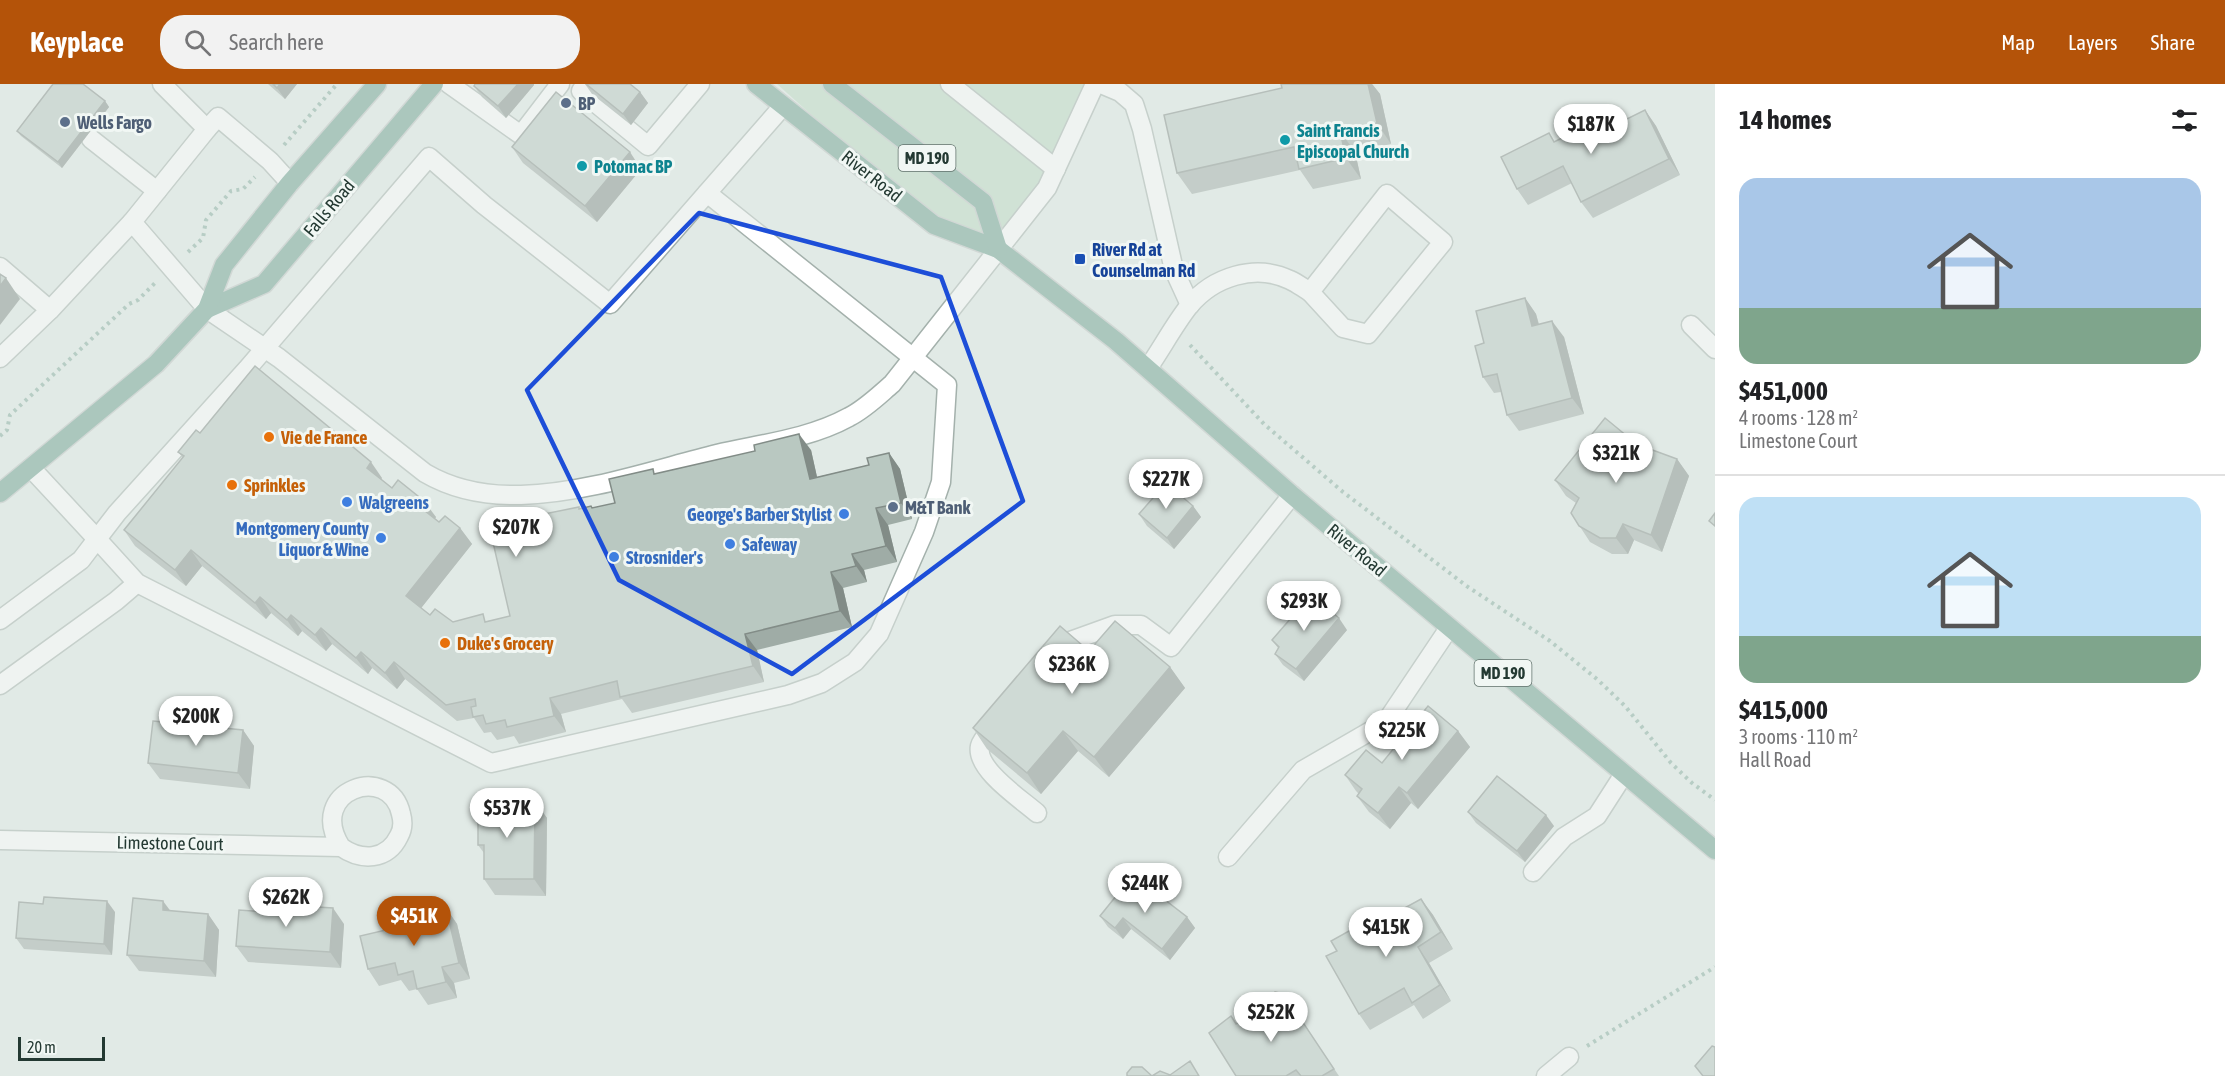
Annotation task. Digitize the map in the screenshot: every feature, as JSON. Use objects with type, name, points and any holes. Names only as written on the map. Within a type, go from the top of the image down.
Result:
[{"type":"main road","name":"Falls Road","points":[[1,491],[156,364],[207,309],[224,265],[290,183],[377,84]]},
{"type":"main road","name":"Falls Road","points":[[207,309],[264,285],[434,84]]},
{"type":"main road","name":"River Road","points":[[756,84],[934,225],[998,249],[1148,368],[1292,495],[1715,850]]},
{"type":"main road","name":"MD 190","points":[[832,84],[983,202],[998,249]]},
{"type":"street","points":[[162,84],[207,129]]},
{"type":"street","points":[[448,84],[521,135],[560,84]]},
{"type":"street","points":[[579,86],[648,146],[700,84]]},
{"type":"street","points":[[950,84],[1056,169]]},
{"type":"street","points":[[132,222],[207,309],[265,348],[325,393],[386,444],[439,481],[469,491],[521,495],[579,488],[819,429],[848,418],[872,402],[892,384],[1047,188],[1095,84]]},
{"type":"street","points":[[1101,84],[1120,92],[1134,104],[1142,129],[1174,270],[1190,305]]},
{"type":"street","points":[[0,620],[81,560],[117,513],[265,348],[429,158],[484,205],[610,304],[783,106]]},
{"type":"street","points":[[0,358],[50,310],[132,222],[218,117],[270,161],[290,183]]},
{"type":"street","points":[[91,139],[157,191]]},
{"type":"street","points":[[31,468],[137,583],[491,763],[788,695],[822,683],[855,662],[879,634],[924,532],[940,482],[947,385],[707,193]]},
{"type":"street","points":[[1148,368],[1190,305],[1213,284],[1242,273],[1264,273],[1289,279],[1310,292],[1343,328],[1368,334],[1443,242],[1387,194],[1310,292]]},
{"type":"street","points":[[0,267],[50,310]]},
{"type":"street","points":[[1691,325],[1715,349]]},
{"type":"street","points":[[1042,671],[1065,644],[1115,625],[1141,625],[1171,647],[1292,495]]},
{"type":"street","points":[[0,685],[116,601],[137,583]]},
{"type":"street","points":[[1228,857],[1303,770],[1386,722],[1449,628]]},
{"type":"street","points":[[1011,707],[981,743],[979,755],[985,768],[1037,813]]},
{"type":"street","points":[[1533,872],[1564,837],[1597,816],[1624,774]]},
{"type":"street","name":"Limestone Court","points":[[0,840],[341,847]]},
{"type":"street","points":[[1546,1076],[1569,1057]]},
{"type":"path","points":[[1173,331],[1184,338],[1264,424],[1343,492],[1468,587],[1550,641],[1598,680],[1625,706],[1671,763],[1715,800]]},
{"type":"path","points":[[1569,1057],[1715,967]]},
{"type":"highlighted area","points":[[699,213],[941,277],[1023,501],[792,674],[619,580],[527,390]]},
{"type":"green space","points":[[777,84],[1095,84],[1047,188],[998,249],[934,225]]},
{"type":"building","name":"Wells Fargo","points":[[53,84],[83,84],[105,101],[58,162],[17,131]]},
{"type":"building","points":[[475,84],[518,84],[498,106],[474,86]]},
{"type":"building","points":[[586,84],[630,84],[640,92],[623,114]]},
{"type":"building","name":"Saint Francis Episcopal Church","points":[[1281,84],[1368,84],[1377,123],[1340,131],[1346,158],[1299,169],[1294,147],[1177,173],[1164,115],[1282,88]]},
{"type":"building","name":"Potomac BP","points":[[556,92],[630,152],[585,206],[512,147]]},
{"type":"building","points":[[1645,110],[1669,159],[1581,202],[1563,166],[1517,189],[1501,157],[1549,133],[1554,142],[1616,111],[1621,122]]},
{"type":"building","points":[[0,274],[6,278],[0,286]]},
{"type":"building","points":[[1525,298],[1532,326],[1552,321],[1572,398],[1507,415],[1497,374],[1483,377],[1475,346],[1484,343],[1476,311]]},
{"type":"building","points":[[255,366],[371,462],[367,468],[392,488],[398,480],[424,501],[420,507],[439,522],[445,516],[460,528],[406,596],[430,615],[435,609],[453,622],[483,614],[485,622],[510,616],[489,525],[579,507],[579,509],[591,506],[592,508],[615,503],[609,479],[653,469],[654,474],[755,451],[754,445],[799,434],[810,479],[869,465],[867,458],[889,453],[901,503],[876,508],[886,546],[852,554],[856,566],[831,572],[840,611],[745,634],[753,666],[620,697],[617,681],[550,698],[554,716],[507,727],[505,720],[486,724],[483,715],[473,717],[471,707],[476,706],[475,699],[446,705],[394,662],[385,673],[361,652],[356,658],[321,628],[315,635],[291,615],[287,620],[260,597],[255,603],[191,550],[175,570],[124,530],[184,456],[178,452],[196,430],[200,433]]},
{"type":"building","points":[[1605,418],[1633,441],[1627,449],[1643,457],[1647,448],[1677,459],[1651,535],[1623,524],[1616,538],[1600,538],[1579,526],[1571,513],[1579,498],[1555,480]]},
{"type":"building","points":[[1166,483],[1193,506],[1167,538],[1139,514]]},
{"type":"building","points":[[1715,513],[1715,526],[1709,521]]},
{"type":"building","points":[[1311,595],[1339,618],[1296,669],[1275,654],[1279,647],[1272,640]]},
{"type":"building","points":[[1115,621],[1170,667],[1094,757],[1063,731],[1027,773],[973,728],[1060,626],[1089,651]]},
{"type":"building","points":[[1428,706],[1458,731],[1407,793],[1399,787],[1378,813],[1357,796],[1362,789],[1345,775],[1366,750],[1382,763]]},
{"type":"building","points":[[153,721],[243,730],[238,773],[148,763]]},
{"type":"building","points":[[1497,776],[1546,815],[1517,851],[1468,812]]},
{"type":"building","points":[[478,801],[535,802],[534,879],[484,879],[484,845],[478,845]]},
{"type":"building","points":[[1143,883],[1187,917],[1162,949],[1123,918],[1115,928],[1100,916],[1125,885],[1136,892]]},
{"type":"building","points":[[44,897],[107,901],[104,944],[16,938],[19,902],[43,904]]},
{"type":"building","points":[[133,898],[163,901],[163,910],[208,914],[204,961],[127,955]]},
{"type":"building","points":[[1421,899],[1441,932],[1418,947],[1440,985],[1412,1003],[1404,988],[1359,1014],[1326,956],[1337,951],[1331,941],[1358,926],[1361,930],[1387,913],[1392,915]]},
{"type":"building","points":[[268,904],[333,908],[330,952],[236,946],[239,910],[267,912]]},
{"type":"building","points":[[446,908],[459,963],[442,967],[446,982],[417,989],[413,971],[398,975],[395,963],[368,969],[360,936],[386,930],[384,923]]},
{"type":"building","points":[[1275,992],[1284,994],[1334,1069],[1322,1076],[1301,1076],[1296,1070],[1286,1076],[1236,1076],[1209,1033],[1231,1016],[1236,1024],[1258,1010],[1262,1001]]},
{"type":"building","points":[[1712,1046],[1715,1047],[1715,1076],[1703,1076],[1695,1066]]},
{"type":"building","points":[[1190,1061],[1199,1076],[1152,1076],[1160,1071],[1170,1075]]},
{"type":"building","points":[[1132,1067],[1142,1067],[1152,1076],[1127,1076],[1127,1073]]},
{"type":"place","name":"BP","points":[[566,103]]},
{"type":"place","name":"Wells Fargo","points":[[65,122]]},
{"type":"place","name":"Saint Francis Episcopal Church","points":[[1285,140]]},
{"type":"place","name":"Potomac BP","points":[[582,166]]},
{"type":"place","name":"River Rd at Counselman Rd","points":[[1080,259]]},
{"type":"place","name":"Vie de France","points":[[269,437]]},
{"type":"place","name":"Sprinkles","points":[[232,485]]},
{"type":"place","name":"Walgreens","points":[[347,502]]},
{"type":"place","name":"M&T Bank","points":[[893,507]]},
{"type":"place","name":"George's Barber Stylist","points":[[844,514]]},
{"type":"place","name":"Montgomery County Liquor & Wine","points":[[381,538]]},
{"type":"place","name":"Safeway","points":[[730,544]]},
{"type":"place","name":"Strosnider's","points":[[614,557]]},
{"type":"place","name":"Duke's Grocery","points":[[445,643]]}]
